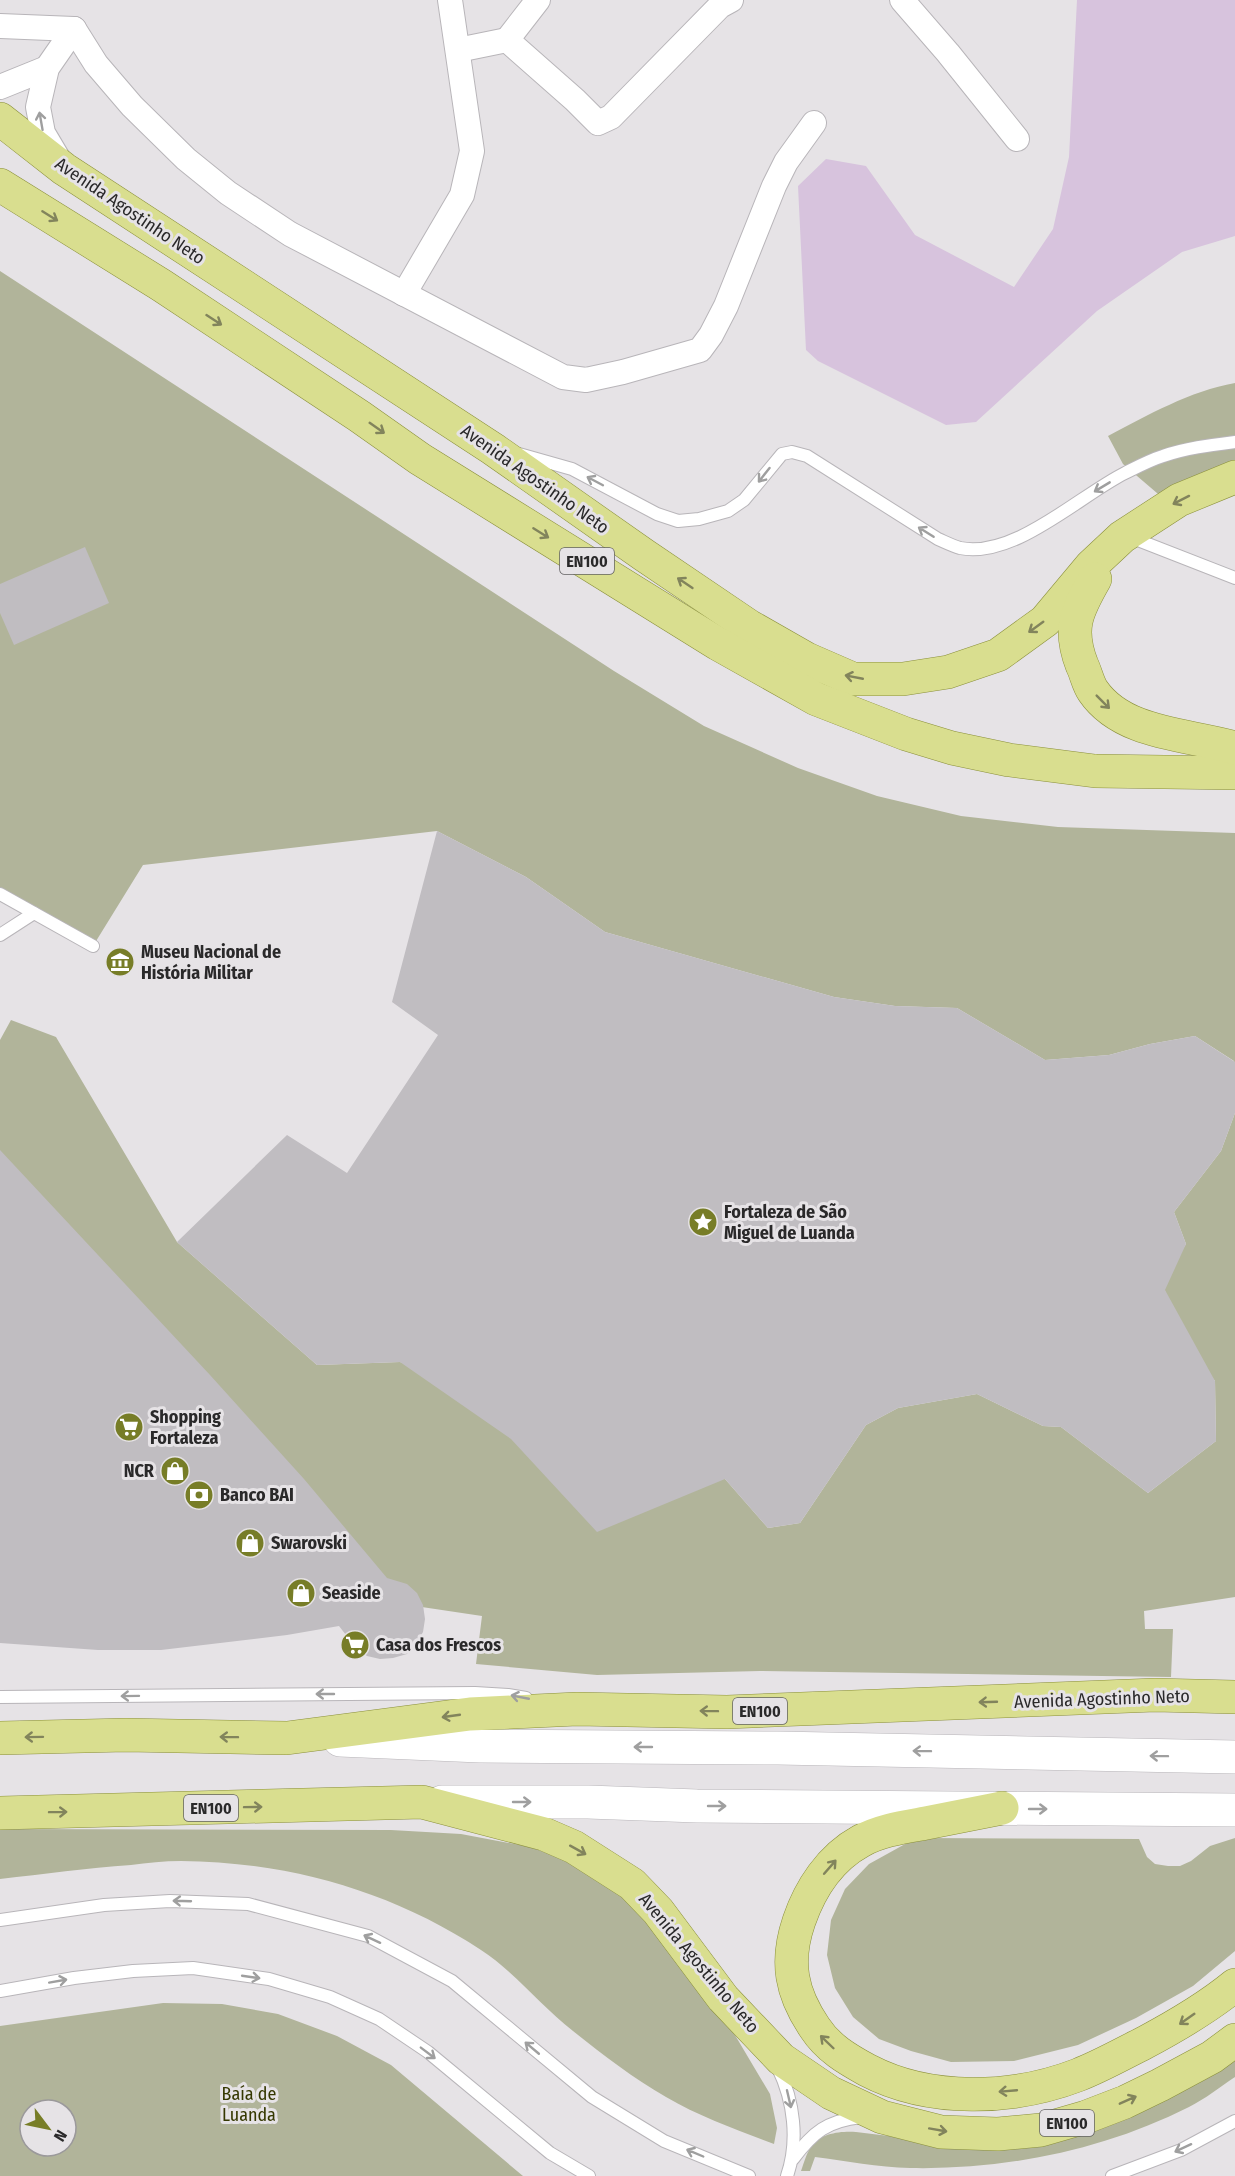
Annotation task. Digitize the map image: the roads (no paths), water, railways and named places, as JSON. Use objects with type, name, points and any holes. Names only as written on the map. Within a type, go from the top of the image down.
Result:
[{"type":"main road","name":"Avenida Agostinho Neto","points":[[0,119],[64,169],[493,448],[749,626],[807,659],[853,679],[903,679],[948,672],[998,655],[1045,621],[1091,566],[1124,536],[1179,500],[1235,477]]},
{"type":"main road","name":"Avenida Agostinho Neto","points":[[0,185],[161,285],[430,465],[718,644],[816,699],[906,734],[952,748],[1009,760],[1095,771],[1235,773]]},
{"type":"main road","points":[[1124,536],[1092,585],[1074,627],[1077,650],[1092,691],[1114,713],[1155,731],[1235,748]]},
{"type":"main road","name":"Avenida Agostinho Neto","points":[[287,1738],[470,1713],[577,1709],[727,1712],[1155,1695],[1235,1697]]},
{"type":"main road","name":"EN100","points":[[0,1738],[126,1735],[287,1738]]},
{"type":"main road","name":"Avenida Agostinho Neto","points":[[422,1802],[544,1834],[574,1847],[632,1884],[658,1911],[723,1998],[781,2059],[820,2087],[882,2117],[941,2132],[998,2134],[1041,2130],[1086,2117],[1125,2102],[1212,2057],[1235,2040]]},
{"type":"main road","name":"EN100","points":[[0,1813],[422,1802]]},
{"type":"main road","points":[[1002,1808],[883,1831],[861,1841],[840,1855],[813,1890],[804,1905],[795,1931],[790,1958],[793,1982],[802,2010],[819,2035],[840,2056],[889,2081],[929,2091],[973,2094],[1022,2090],[1077,2075],[1130,2050],[1178,2025],[1235,1984]]},
{"type":"street","points":[[404,294],[462,195],[472,151],[450,0]]},
{"type":"street","points":[[458,50],[507,40],[538,0]]},
{"type":"street","points":[[507,40],[575,99],[598,123],[611,117],[720,6],[731,0]]},
{"type":"street","points":[[902,0],[948,53],[1017,140]]},
{"type":"street","points":[[0,26],[74,29]]},
{"type":"street","points":[[64,169],[43,133],[38,107],[47,68],[74,29]]},
{"type":"street","points":[[74,29],[96,64],[132,106],[186,159],[228,193],[290,234],[404,294],[563,377],[586,380],[700,350],[711,335],[726,306],[774,186],[786,162],[814,123]]},
{"type":"street","points":[[0,87],[47,68]]},
{"type":"street","points":[[287,1738],[480,1746],[778,1748],[1226,1757]]},
{"type":"street","points":[[422,1802],[1225,1810]]},
{"type":"lane","points":[[493,448],[572,468],[657,514],[678,521],[699,519],[731,509],[744,500],[782,454],[792,452],[807,456],[938,539],[960,548],[983,548],[1019,538],[1122,475],[1163,456],[1235,442]]},
{"type":"lane","points":[[1124,536],[1235,578]]},
{"type":"lane","points":[[0,894],[93,946]]},
{"type":"lane","points":[[0,935],[34,914]]},
{"type":"lane","points":[[0,1688],[48,1697]]},
{"type":"lane","points":[[0,1697],[475,1693],[508,1695],[577,1709]]},
{"type":"lane","points":[[0,1920],[104,1905],[170,1901],[248,1904],[368,1936],[452,1981],[592,2097],[664,2140],[749,2176]]},
{"type":"lane","points":[[0,1991],[74,1978],[133,1971],[193,1968],[269,1979],[330,1997],[379,2019],[428,2052],[550,2153],[590,2176]]},
{"type":"lane","points":[[767,2045],[785,2083],[791,2109],[794,2136],[792,2160],[787,2176]]},
{"type":"lane","points":[[792,2160],[806,2141],[818,2130],[844,2120],[864,2116],[882,2117]]},
{"type":"lane","points":[[1112,2176],[1181,2150],[1235,2121]]},
{"type":"place","name":"Museu Nacional de História Militar","points":[[120,962]]},
{"type":"place","name":"Fortaleza de São Miguel de Luanda","points":[[703,1222]]},
{"type":"place","name":"Shopping Fortaleza","points":[[129,1427]]},
{"type":"place","name":"NCR","points":[[175,1471]]},
{"type":"place","name":"Banco BAI","points":[[199,1495]]},
{"type":"place","name":"Swarovski","points":[[250,1543]]},
{"type":"place","name":"Seaside","points":[[301,1593]]},
{"type":"place","name":"Casa dos Frescos","points":[[355,1645]]},
{"type":"park label","name":"Baía de Luanda","points":[[249,2104]]}]
